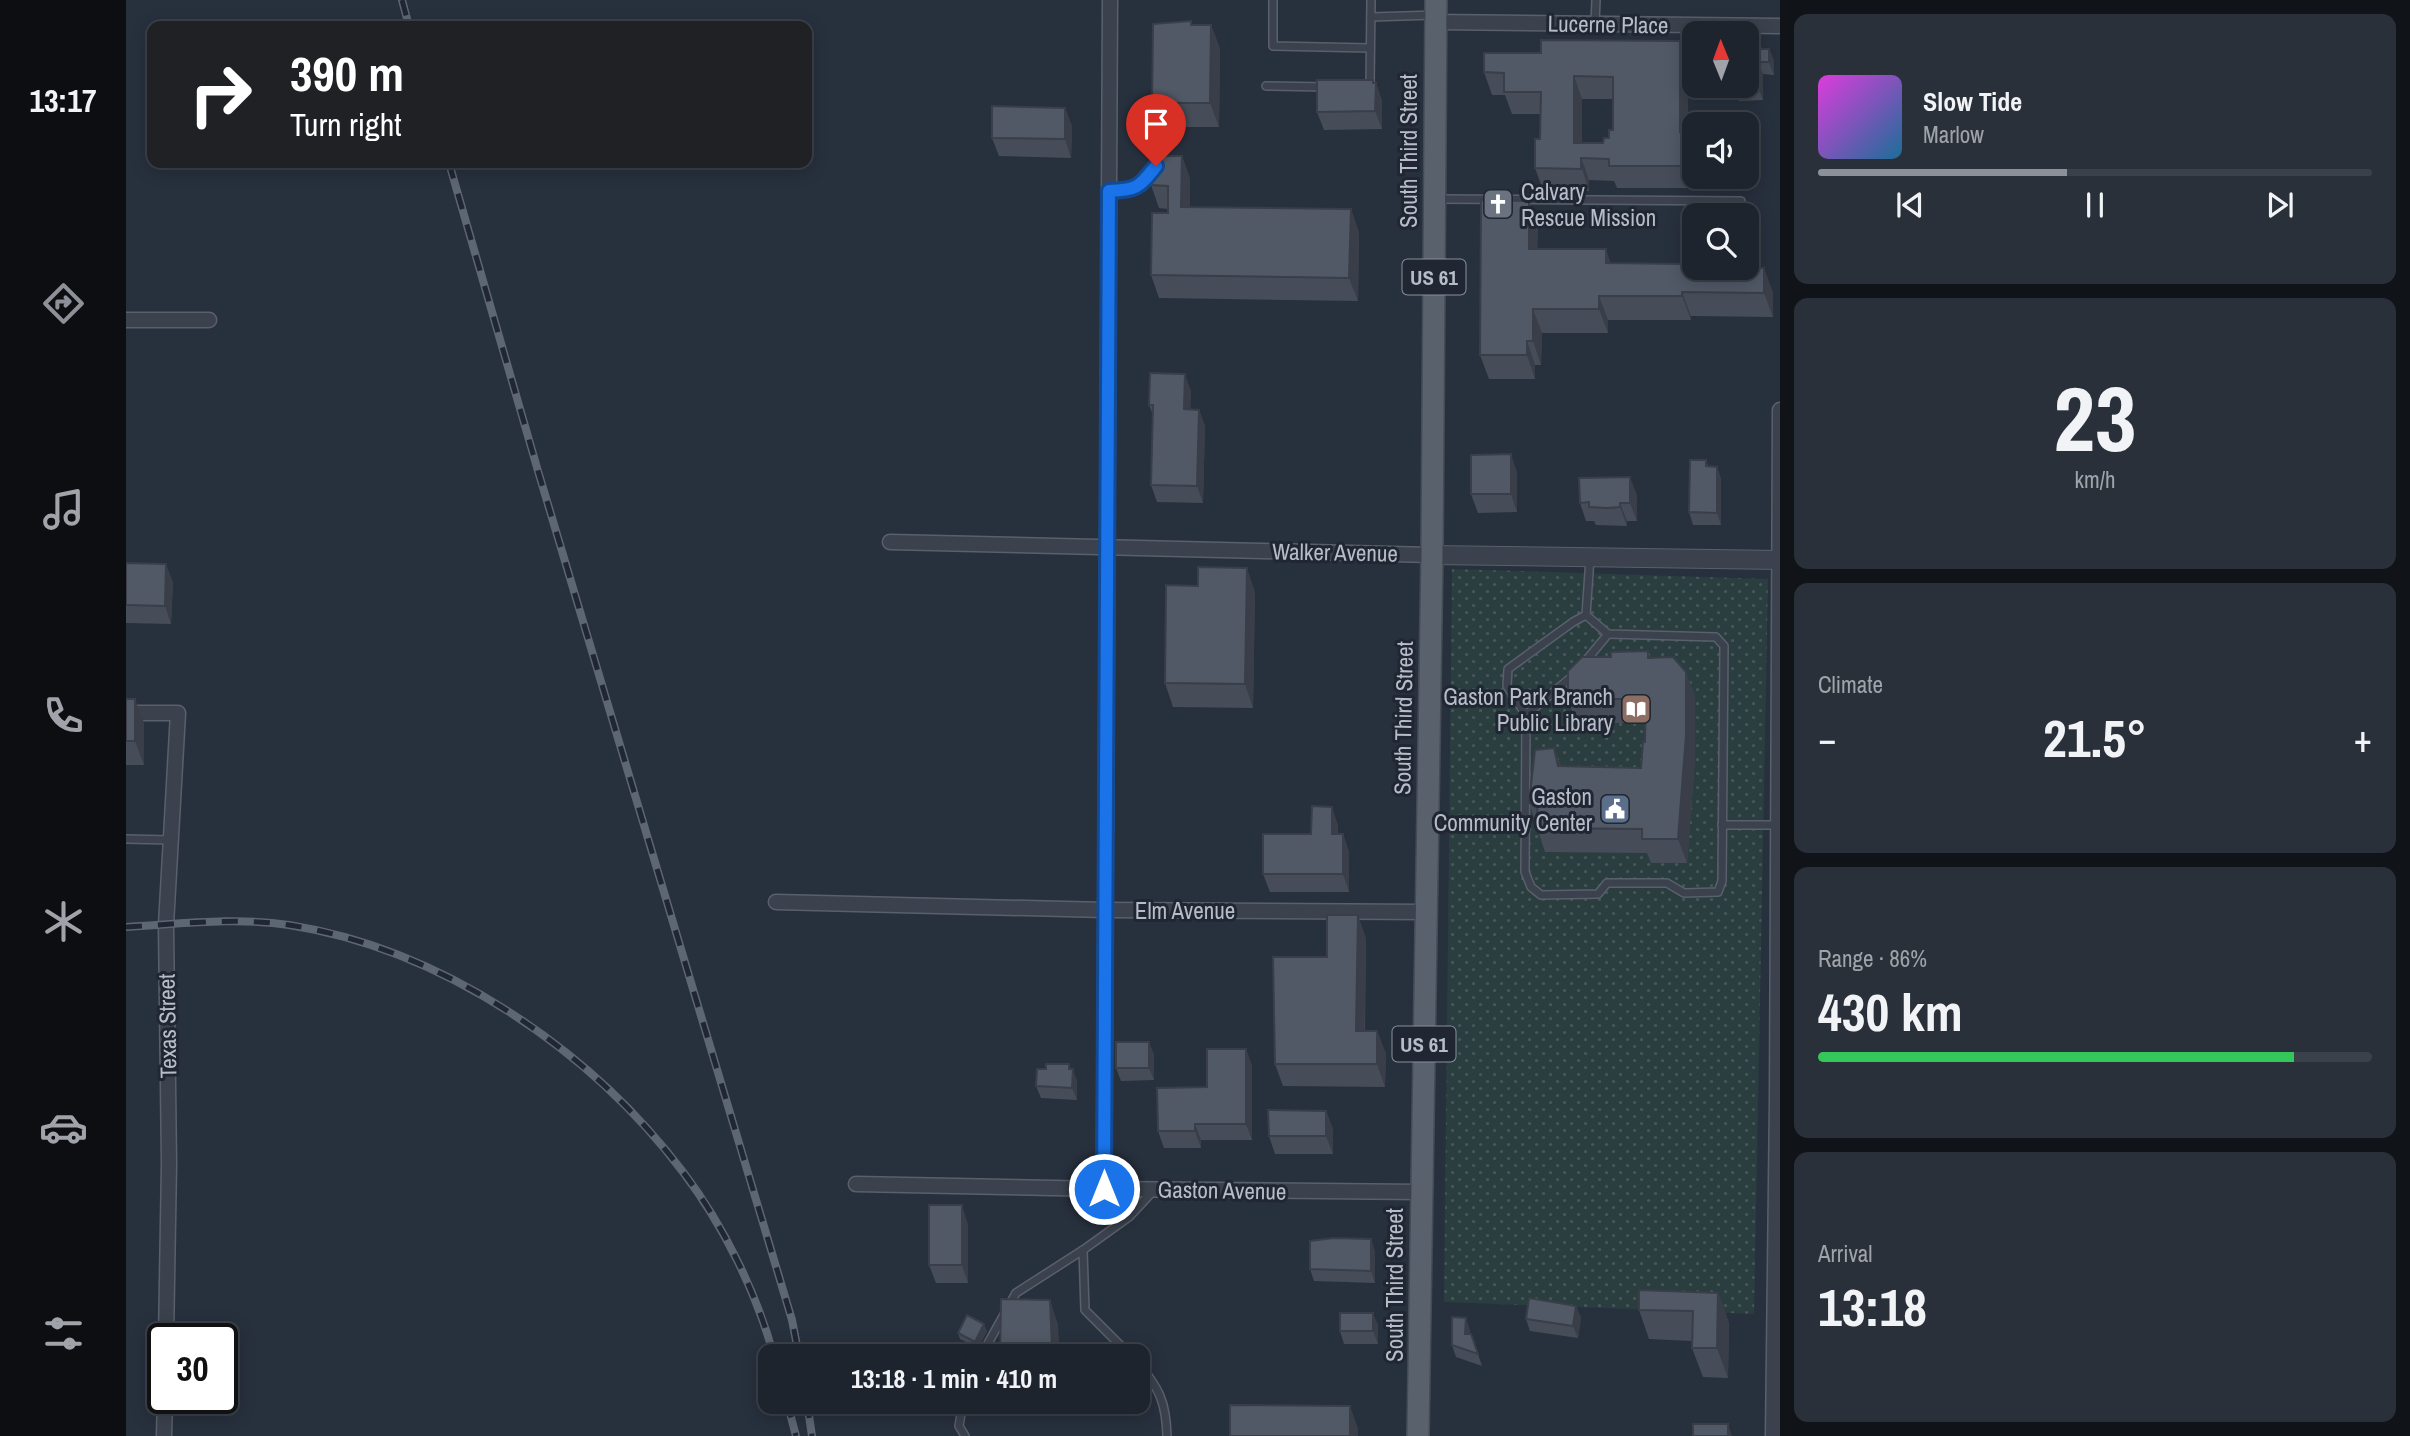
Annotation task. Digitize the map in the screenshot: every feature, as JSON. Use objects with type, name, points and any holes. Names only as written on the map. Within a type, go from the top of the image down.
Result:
[{"type":"main road","name":"South Third Street","points":[[1418,1436],[1432,555],[1436,13]]},
{"type":"street","points":[[1104,1189],[1110,0]]},
{"type":"street","name":"Lucerne Place","points":[[1436,13],[1595,24],[1780,26]]},
{"type":"street","points":[[126,320],[209,320]]},
{"type":"street","points":[[1773,1436],[1779,1099],[1780,410]]},
{"type":"street","name":"Walker Avenue","points":[[890,542],[1779,560]]},
{"type":"street","name":"Texas Street","points":[[126,713],[178,713],[166,925],[169,1164],[166,1323]]},
{"type":"street","name":"Elm Avenue","points":[[776,902],[1105,910],[1426,912]]},
{"type":"street","name":"Gaston Avenue","points":[[856,1184],[1421,1192]]},
{"type":"street","points":[[164,1436],[165,1414]]},
{"type":"lane","points":[[1273,0],[1273,47],[1370,48]]},
{"type":"lane","points":[[1357,87],[1370,87],[1371,0]]},
{"type":"lane","points":[[1595,0],[1595,24]]},
{"type":"lane","points":[[1371,17],[1436,13]]},
{"type":"lane","points":[[1266,86],[1331,87]]},
{"type":"lane","points":[[1109,191],[1140,186],[1166,158]]},
{"type":"lane","points":[[1434,199],[1741,201]]},
{"type":"lane","points":[[1586,615],[1590,557]]},
{"type":"lane","points":[[1586,615],[1608,634],[1716,637],[1724,646],[1722,880],[1718,892],[1684,893],[1667,883],[1607,883],[1598,894],[1541,895],[1531,887],[1525,872],[1527,715],[1507,686],[1508,669],[1586,615]]},
{"type":"lane","points":[[1527,715],[1573,676],[1608,634]]},
{"type":"lane","points":[[1722,825],[1778,825]]},
{"type":"lane","points":[[126,839],[171,840]]},
{"type":"lane","points":[[988,1344],[1016,1293],[1129,1217],[1155,1190]]},
{"type":"lane","points":[[1083,1250],[1085,1310],[1120,1344]]},
{"type":"lane","points":[[1150,1378],[1158,1388],[1166,1415],[1167,1436]]},
{"type":"lane","points":[[961,1414],[959,1426],[965,1436]]},
{"type":"shaded area","points":[[1452,569],[1768,579],[1754,1314],[1444,1302]]},
{"type":"building","points":[[1191,21],[1191,25],[1211,25],[1210,103],[1152,103],[1153,24]]},
{"type":"building","points":[[1541,40],[1680,41],[1682,166],[1609,166],[1609,159],[1581,158],[1581,169],[1535,168],[1535,139],[1540,139],[1541,92],[1504,92],[1504,73],[1484,72],[1484,53],[1541,53]],"holes":[[[1574,76],[1613,77],[1613,130],[1609,130],[1609,138],[1604,138],[1603,143],[1574,143]]]},
{"type":"building","points":[[1759,46],[1769,49],[1769,62],[1759,62]]},
{"type":"building","points":[[1317,80],[1373,80],[1373,83],[1376,83],[1375,111],[1317,112]]},
{"type":"building","points":[[992,106],[1065,108],[1065,139],[992,138]]},
{"type":"building","points":[[1152,156],[1182,156],[1181,207],[1351,209],[1349,278],[1151,275],[1152,213],[1168,213],[1168,186],[1151,185]]},
{"type":"building","points":[[1481,200],[1529,201],[1529,249],[1606,249],[1606,263],[1682,264],[1682,280],[1759,280],[1759,268],[1764,268],[1764,293],[1682,292],[1682,296],[1599,296],[1599,309],[1533,309],[1533,341],[1527,341],[1527,355],[1480,355]]},
{"type":"building","points":[[1150,373],[1185,374],[1184,409],[1199,410],[1197,486],[1151,485],[1153,405],[1149,405]]},
{"type":"building","points":[[1511,454],[1511,494],[1471,494],[1471,455]]},
{"type":"building","points":[[1690,460],[1706,460],[1706,466],[1717,467],[1717,513],[1689,512]]},
{"type":"building","points":[[1630,477],[1630,503],[1620,503],[1620,507],[1607,508],[1589,507],[1589,502],[1580,503],[1579,478]]},
{"type":"building","points":[[126,563],[166,564],[165,606],[126,605]]},
{"type":"building","points":[[1198,567],[1247,568],[1245,684],[1165,683],[1166,585],[1198,586]]},
{"type":"building","points":[[1648,651],[1648,658],[1673,657],[1686,672],[1686,735],[1678,839],[1642,839],[1642,829],[1536,828],[1538,802],[1529,803],[1535,750],[1554,748],[1558,766],[1641,768],[1645,742],[1646,699],[1568,699],[1568,671],[1582,657],[1611,657],[1611,652]]},
{"type":"building","points":[[126,699],[135,699],[135,741],[126,741]]},
{"type":"building","points":[[1312,806],[1332,807],[1332,834],[1343,834],[1343,874],[1263,874],[1263,834],[1311,834]]},
{"type":"building","points":[[1327,915],[1358,915],[1356,1031],[1377,1031],[1377,1064],[1275,1064],[1273,957],[1327,957]]},
{"type":"building","points":[[1116,1042],[1149,1042],[1149,1068],[1116,1068]]},
{"type":"building","points":[[1207,1049],[1246,1049],[1246,1124],[1195,1124],[1195,1131],[1158,1131],[1157,1088],[1207,1087]]},
{"type":"building","points":[[1046,1064],[1069,1064],[1069,1069],[1073,1069],[1072,1088],[1036,1086],[1037,1069],[1046,1069]]},
{"type":"building","points":[[1268,1110],[1326,1111],[1326,1136],[1269,1136]]},
{"type":"building","points":[[929,1205],[962,1205],[962,1265],[929,1265]]},
{"type":"building","points":[[1334,1238],[1371,1239],[1371,1271],[1310,1269],[1310,1241]]},
{"type":"building","points":[[1639,1290],[1718,1293],[1717,1348],[1692,1348],[1693,1311],[1639,1310]]},
{"type":"building","points":[[1529,1298],[1576,1306],[1573,1326],[1526,1319]]},
{"type":"building","points":[[1001,1299],[1050,1300],[1052,1344],[1000,1344]]},
{"type":"building","points":[[1340,1313],[1373,1313],[1373,1331],[1340,1331]]},
{"type":"building","points":[[967,1315],[984,1324],[975,1342],[958,1333]]},
{"type":"building","points":[[1452,1317],[1466,1318],[1465,1334],[1471,1334],[1478,1354],[1452,1345]]},
{"type":"building","points":[[1230,1405],[1350,1406],[1350,1436],[1230,1436]]},
{"type":"building","points":[[1693,1424],[1728,1424],[1728,1436],[1693,1436]]},
{"type":"railway","points":[[402,0],[408,21]]},
{"type":"railway","points":[[450,168],[538,471],[792,1320],[797,1344]]},
{"type":"railway","points":[[126,927],[249,922],[289,925],[346,937],[402,957],[457,982],[509,1012],[558,1047],[604,1085],[646,1127],[683,1172],[712,1215],[737,1260],[770,1344]]},
{"type":"railway","points":[[790,1414],[796,1436]]},
{"type":"railway","points":[[809,1414],[812,1436]]},
{"type":"place","name":"Calvary Rescue Mission","points":[[1498,204]]},
{"type":"place","name":"Gaston Park Branch Public Library","points":[[1636,709]]},
{"type":"place","name":"Gaston Community Center","points":[[1615,809]]},
{"type":"route","points":[[1104,1189],[1109,191],[1140,186],[1156,166]]}]
